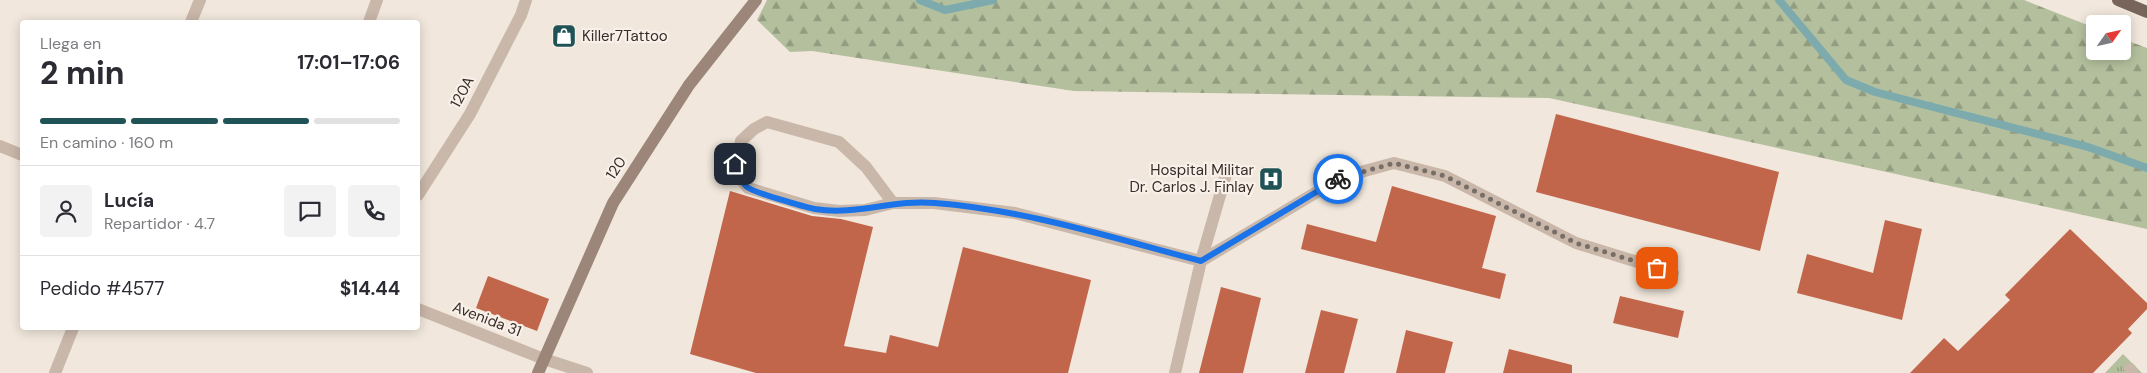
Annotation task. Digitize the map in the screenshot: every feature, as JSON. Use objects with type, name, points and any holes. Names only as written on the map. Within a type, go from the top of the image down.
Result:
[{"type":"main road","points":[[2118,0],[2147,12]]},
{"type":"street","points":[[193,20],[200,0]]},
{"type":"street","points":[[369,20],[377,0]]},
{"type":"street","name":"120A","points":[[420,192],[470,114],[521,15],[526,0]]},
{"type":"street","name":"120","points":[[538,373],[613,203],[689,85],[756,0]]},
{"type":"street","points":[[893,203],[866,167],[839,142],[768,122],[754,129],[741,141],[735,164],[739,177],[748,188],[814,208],[839,211],[864,210],[893,203],[934,202],[1015,213],[1201,261],[1342,177],[1394,163],[1445,176],[1576,243],[1673,273]]},
{"type":"street","points":[[0,146],[20,154]]},
{"type":"street","points":[[1175,373],[1201,261],[1228,171]]},
{"type":"street","name":"Avenida 31","points":[[420,310],[566,369],[587,373]]},
{"type":"street","points":[[55,373],[72,330]]},
{"type":"green space","points":[[767,0],[2024,0],[2086,24],[2086,60],[2131,60],[2131,42],[2147,48],[2147,229],[1549,98],[1074,91],[812,51],[790,52],[757,20]]},
{"type":"green space","points":[[2123,354],[2142,373],[2105,373]]},
{"type":"building","points":[[1556,114],[1779,172],[1760,251],[1536,192]]},
{"type":"building","points":[[1392,186],[1496,216],[1482,268],[1506,274],[1500,299],[1301,249],[1307,224],[1376,242]]},
{"type":"building","points":[[730,191],[812,216],[841,219],[873,227],[844,346],[886,353],[890,335],[938,347],[963,247],[1091,280],[1068,373],[756,373],[690,354]]},
{"type":"building","points":[[1885,220],[1922,229],[1902,320],[1797,293],[1807,254],[1873,273]]},
{"type":"building","points":[[2070,229],[2147,303],[2147,309],[2128,329],[2132,333],[2093,373],[1910,373],[1944,338],[1958,351],[2010,300],[2005,295]]},
{"type":"building","points":[[488,276],[549,299],[537,331],[476,308]]},
{"type":"building","points":[[1221,287],[1261,298],[1243,373],[1199,373]]},
{"type":"building","points":[[1620,296],[1684,311],[1678,338],[1613,323]]},
{"type":"building","points":[[1321,310],[1358,319],[1344,373],[1305,373]]},
{"type":"building","points":[[1406,330],[1453,342],[1445,373],[1396,373]]},
{"type":"building","points":[[1509,349],[1572,365],[1572,373],[1503,373]]},
{"type":"waterway","points":[[920,0],[945,10],[993,0]]},
{"type":"waterway","points":[[1779,0],[1846,80],[1875,92],[2088,147],[2147,168]]},
{"type":"way so far","points":[[1338,179],[1394,163],[1445,176],[1576,243],[1657,268]]},
{"type":"place","name":"Killer7Tattoo","points":[[564,36]]},
{"type":"place","name":"Hospital Militar Dr. Carlos J. Finlay","points":[[1271,179]]},
{"type":"route","points":[[735,164],[739,177],[748,188],[814,208],[839,211],[864,210],[893,203],[934,202],[1015,213],[1201,261],[1338,179]]}]
